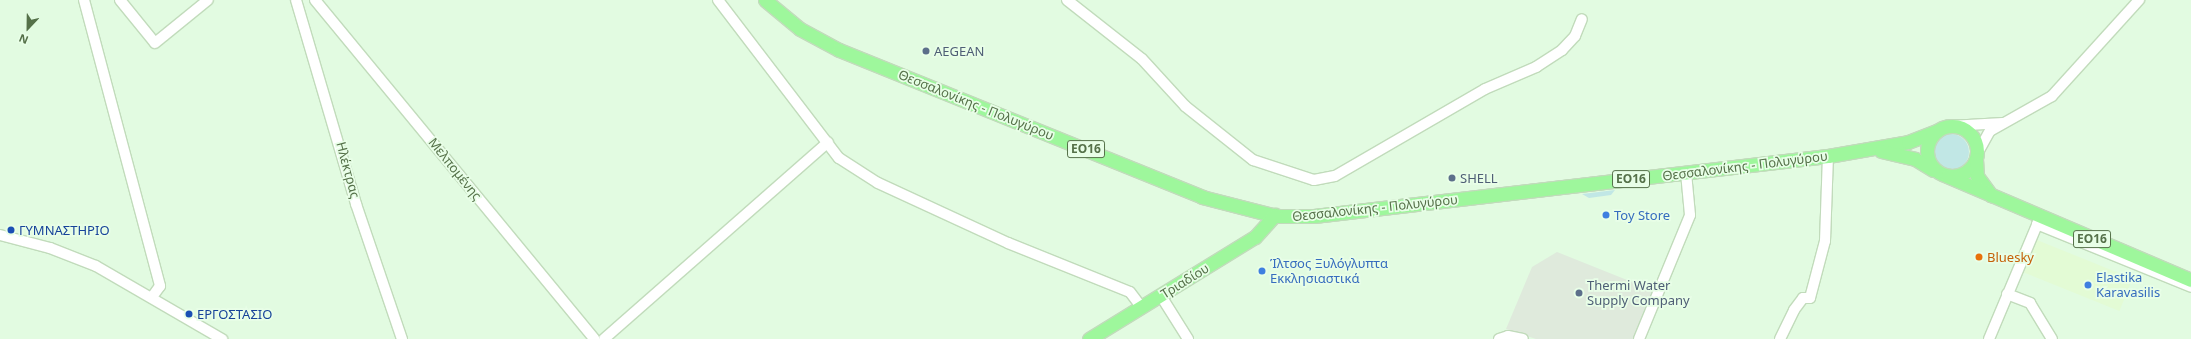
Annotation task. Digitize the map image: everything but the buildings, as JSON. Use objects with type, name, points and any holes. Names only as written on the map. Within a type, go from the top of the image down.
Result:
[{"type":"main road","name":"Θεσσαλονίκης - Πολυγύρου","points":[[765,0],[800,30],[839,50],[1202,197],[1275,215],[1314,216],[1828,156],[1861,149],[1908,142],[1937,131]]},
{"type":"main road","name":"ΕΟ16","points":[[1937,131],[1950,126]]},
{"type":"main road","points":[[1950,126],[1970,134],[1976,157],[1977,176],[1993,198]]},
{"type":"main road","points":[[1937,131],[1926,148],[1928,161],[1941,174],[1968,171],[1976,157]]},
{"type":"main road","name":"Θεσσαλονίκης - Πολυγύρου","points":[[1861,149],[1894,152],[1993,198],[2038,221],[2191,280]]},
{"type":"main road","name":"Τριαδίου","points":[[1090,339],[1255,238],[1275,215]]},
{"type":"street","points":[[84,0],[160,286],[152,297]]},
{"type":"street","points":[[120,0],[155,43],[208,0]]},
{"type":"street","name":"Ηλέκτρας","points":[[296,0],[359,211],[402,339]]},
{"type":"street","name":"Μελπομένης","points":[[315,0],[594,339]]},
{"type":"street","points":[[718,0],[839,158],[878,183],[1008,243],[1130,292],[1142,308]]},
{"type":"street","points":[[1066,0],[1142,59],[1185,106],[1253,160],[1314,180],[1335,176],[1485,89],[1536,67],[1562,50],[1575,36],[1582,18]]},
{"type":"street","points":[[1976,157],[1990,132],[2003,123],[2034,109],[2052,96],[2139,0]]},
{"type":"street","points":[[1950,126],[2003,123]]},
{"type":"street","points":[[604,339],[828,142]]},
{"type":"street","points":[[1780,339],[1794,310],[1803,298],[1810,298],[1825,241],[1828,156]]},
{"type":"street","points":[[1639,339],[1690,215],[1686,173]]},
{"type":"street","points":[[1989,339],[2038,221],[2191,288]]},
{"type":"street","points":[[0,235],[76,258],[152,297],[222,339]]},
{"type":"street","points":[[2007,294],[2030,303],[2052,339]]},
{"type":"street","points":[[1161,296],[1188,339]]},
{"type":"street","points":[[1499,339],[1508,336],[1523,339]]},
{"type":"shaded area","points":[[1955,134],[1964,139],[1968,145],[1968,159],[1964,165],[1955,170],[1947,170],[1938,165],[1934,159],[1933,148],[1938,139],[1944,135]]},
{"type":"shaded area","points":[[1615,190],[1611,195],[1589,198],[1582,194]]},
{"type":"shaded area","points":[[2037,240],[2132,279],[2119,311],[2024,272]]},
{"type":"shaded area","points":[[1557,252],[1652,290],[1635,339],[1536,339],[1506,329],[1532,267]]},
{"type":"place","name":"AEGEAN","points":[[926,51]]},
{"type":"place","name":"SHELL","points":[[1452,178]]},
{"type":"place","name":"Toy Store","points":[[1606,215]]},
{"type":"place","name":"ΓΥΜΝΑΣΤΗΡΙΟ","points":[[11,230]]},
{"type":"place","name":"Bluesky","points":[[1979,257]]},
{"type":"place","name":"Ίλτσος Ξυλόγλυπτα Εκκλησιαστικά","points":[[1262,271]]},
{"type":"place","name":"Elastika Karavasilis","points":[[2088,285]]},
{"type":"place","name":"Thermi Water Supply Company","points":[[1579,293]]},
{"type":"place","name":"ΕΡΓΟΣΤΑΣΙΟ","points":[[189,314]]}]
